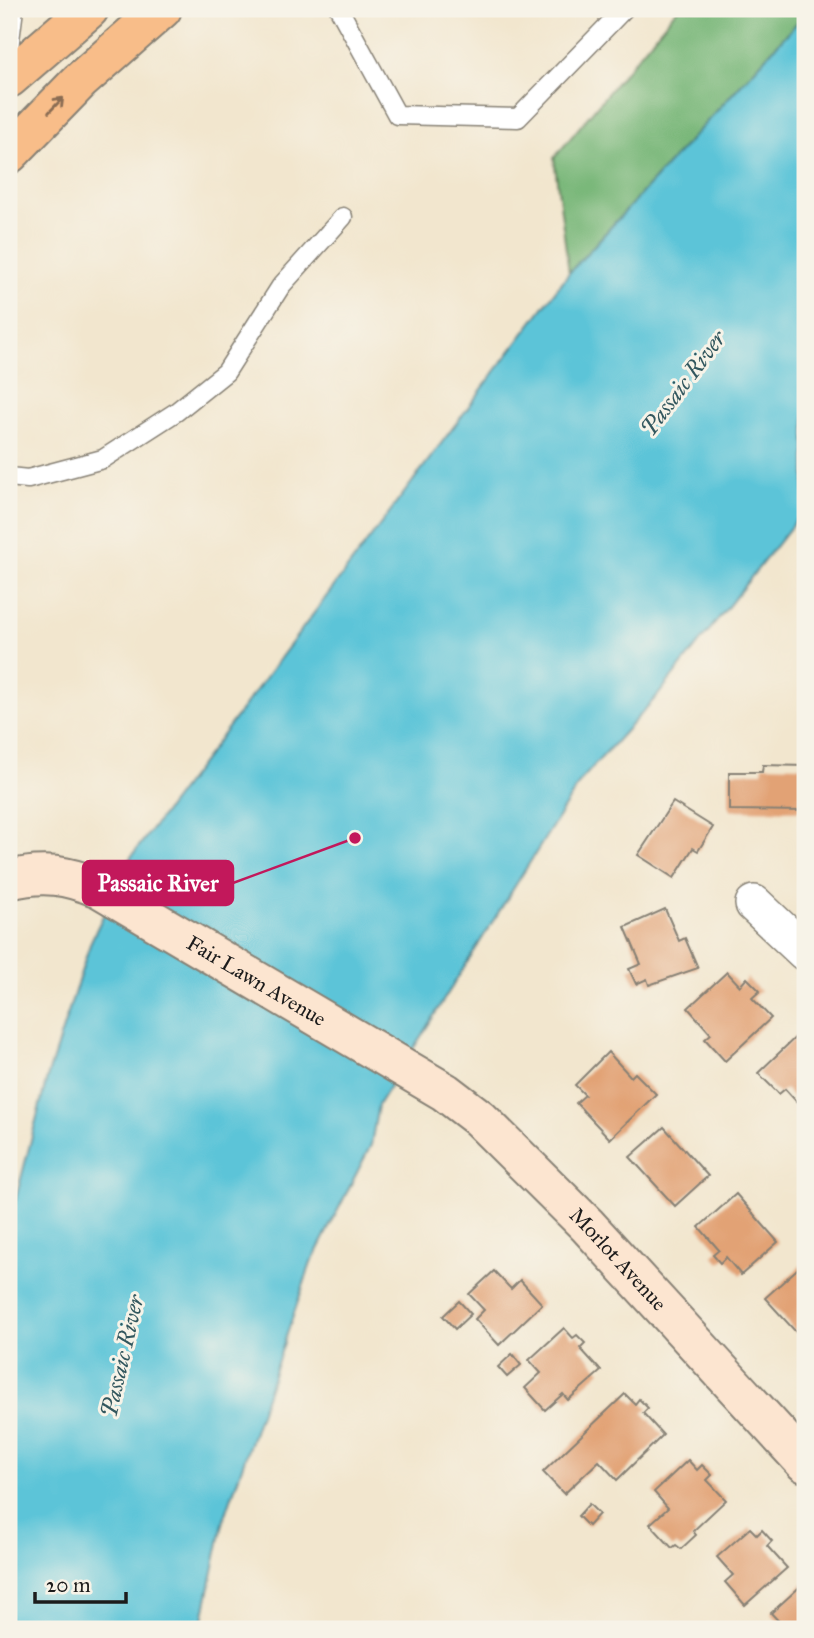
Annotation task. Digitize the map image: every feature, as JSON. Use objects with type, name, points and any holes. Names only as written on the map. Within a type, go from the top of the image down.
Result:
[{"type":"main road","points":[[9,154],[80,81],[162,9]]},
{"type":"main road","points":[[9,78],[76,12]]},
{"type":"main road","name":"Fair Lawn Avenue","points":[[9,880],[52,874],[99,888],[415,1072]]},
{"type":"main road","name":"Morlot Avenue","points":[[415,1072],[479,1118],[558,1196],[805,1463]]},
{"type":"street","points":[[754,904],[805,952]]},
{"type":"lane","points":[[9,48],[14,9]]},
{"type":"lane","points":[[339,9],[397,115],[517,118],[624,9]]},
{"type":"lane","points":[[9,477],[28,479],[103,459],[176,412],[226,372],[281,286],[343,217]]},
{"type":"green space","points":[[677,9],[805,9],[805,14],[569,273],[554,158]]},
{"type":"water","points":[[805,14],[805,509],[658,695],[582,779],[378,1105],[371,1145],[311,1263],[223,1523],[201,1629],[9,1629],[9,1225],[47,1078],[91,941],[131,857],[569,273]]},
{"type":"building","points":[[763,765],[805,766],[805,811],[729,810],[729,772],[762,772]]},
{"type":"building","points":[[673,802],[713,827],[698,851],[693,848],[674,878],[638,855]]},
{"type":"building","points":[[665,909],[679,941],[685,938],[698,968],[649,985],[647,979],[636,984],[629,969],[641,964],[625,927]]},
{"type":"building","points":[[727,972],[740,986],[747,978],[760,991],[752,998],[771,1018],[725,1061],[705,1039],[711,1034],[688,1008]]},
{"type":"building","points":[[802,1031],[805,1035],[805,1111],[785,1089],[779,1094],[758,1073]]},
{"type":"building","points":[[608,1052],[631,1077],[635,1073],[656,1094],[610,1139],[576,1103],[585,1095],[575,1085]]},
{"type":"building","points":[[664,1127],[708,1176],[675,1206],[630,1157]]},
{"type":"building","points":[[736,1194],[778,1242],[741,1275],[726,1257],[720,1263],[713,1255],[719,1250],[699,1227]]},
{"type":"building","points":[[805,1262],[805,1342],[765,1298]]},
{"type":"building","points":[[494,1271],[511,1289],[520,1280],[542,1304],[499,1345],[475,1319],[484,1310],[469,1294]]},
{"type":"building","points":[[459,1301],[471,1314],[455,1329],[443,1316]]},
{"type":"building","points":[[564,1328],[573,1338],[577,1335],[585,1343],[580,1348],[601,1371],[568,1400],[563,1394],[545,1410],[525,1388],[541,1373],[529,1360]]},
{"type":"building","points":[[512,1354],[521,1365],[507,1377],[498,1367]]},
{"type":"building","points":[[625,1394],[635,1404],[639,1399],[648,1408],[643,1413],[663,1435],[617,1480],[599,1461],[564,1494],[543,1472]]},
{"type":"building","points":[[688,1460],[697,1470],[702,1465],[712,1475],[707,1480],[726,1500],[693,1531],[696,1535],[681,1549],[676,1545],[672,1548],[650,1524],[668,1508],[654,1492]]},
{"type":"building","points":[[589,1504],[599,1514],[588,1526],[578,1516]]},
{"type":"building","points":[[750,1528],[757,1535],[762,1530],[772,1541],[767,1546],[787,1568],[745,1605],[725,1582],[733,1575],[717,1557]]},
{"type":"building","points":[[804,1583],[805,1629],[786,1629],[771,1613]]},
{"type":"place","name":"Passaic River","points":[[355,838]]}]
